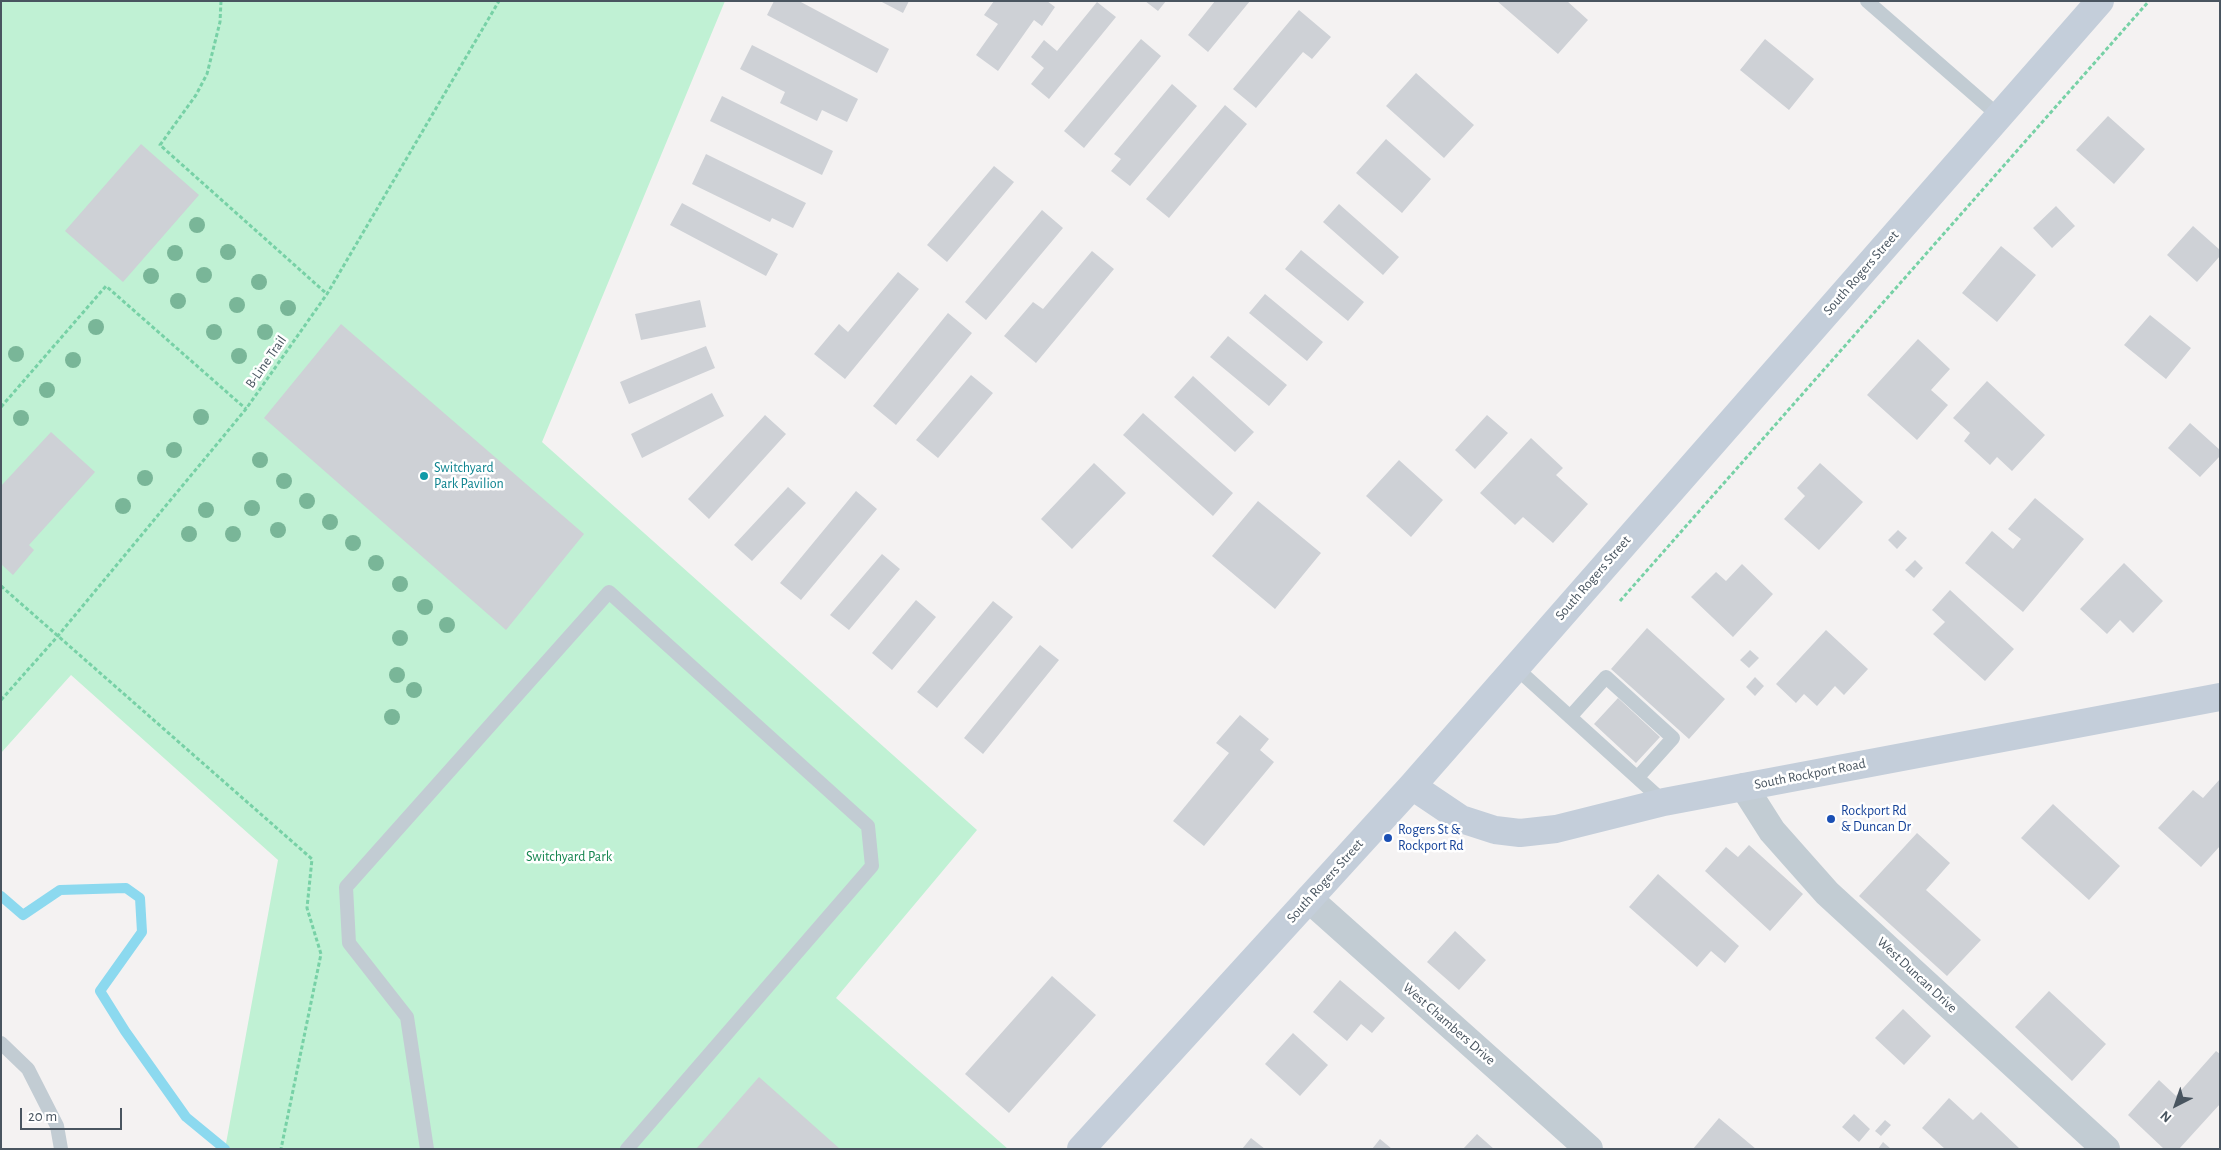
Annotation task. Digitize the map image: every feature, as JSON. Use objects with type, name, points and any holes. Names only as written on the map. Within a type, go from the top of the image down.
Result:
[{"type":"street","name":"South Rogers Street","points":[[1081,1149],[1412,786],[2100,1]]},
{"type":"street","name":"South Rockport Road","points":[[1412,786],[1461,819],[1496,830],[1520,833],[1556,829],[1664,802],[2220,698]]},
{"type":"street","name":"West Duncan Drive","points":[[1744,787],[1772,831],[1827,893],[2106,1149]]},
{"type":"street","name":"West Chambers Drive","points":[[1309,899],[1589,1149]]},
{"type":"lane","points":[[1867,1],[1999,116]]},
{"type":"lane","points":[[427,1149],[407,1017],[349,942],[346,887],[609,592],[868,826],[872,866],[627,1149]]},
{"type":"lane","points":[[1515,667],[1664,802]]},
{"type":"lane","points":[[1570,717],[1606,677],[1673,738],[1638,777]]},
{"type":"lane","points":[[1,1043],[28,1069],[57,1126],[61,1149]]},
{"type":"path","points":[[221,1],[220,22],[206,74],[196,95],[160,145],[328,294]]},
{"type":"path","name":"B-Line Trail","points":[[1,700],[57,637],[246,409],[328,294],[499,1]]},
{"type":"path","points":[[1619,602],[2149,1]]},
{"type":"path","points":[[1,408],[106,286],[246,409]]},
{"type":"path","points":[[1,586],[312,859],[306,908],[322,954],[281,1149]]},
{"type":"green space","name":"Switchyard Park","points":[[1,1],[725,1],[542,442],[977,830],[836,998],[1008,1149],[225,1149],[278,860],[71,675],[1,753]]},
{"type":"building","points":[[774,1],[799,1],[889,49],[877,73],[767,15]]},
{"type":"building","points":[[880,1],[909,1],[903,13]]},
{"type":"building","points":[[994,1],[1047,1],[1055,7],[1042,26],[1034,20],[998,71],[976,55],[998,24],[984,15]]},
{"type":"building","points":[[1145,1],[1166,1],[1158,11]]},
{"type":"building","points":[[1215,1],[1250,1],[1208,52],[1188,35]]},
{"type":"building","points":[[1497,1],[1567,1],[1588,20],[1558,54]]},
{"type":"building","points":[[1097,2],[1116,17],[1049,99],[1031,84],[1044,68],[1031,57],[1044,40],[1057,51]]},
{"type":"building","points":[[1299,10],[1331,37],[1312,59],[1303,52],[1256,108],[1233,89]]},
{"type":"building","points":[[1141,39],[1161,56],[1084,148],[1064,131]]},
{"type":"building","points":[[1765,39],[1814,79],[1789,110],[1740,70]]},
{"type":"building","points":[[752,45],[858,99],[847,122],[822,110],[817,121],[780,103],[785,92],[740,69]]},
{"type":"building","points":[[1416,73],[1474,125],[1444,158],[1386,106]]},
{"type":"building","points":[[1172,84],[1197,106],[1130,186],[1111,171],[1121,159],[1114,154]]},
{"type":"building","points":[[722,96],[833,151],[822,175],[710,121]]},
{"type":"building","points":[[1225,105],[1247,124],[1169,218],[1146,199]]},
{"type":"building","points":[[2108,116],[2145,149],[2114,184],[2076,150]]},
{"type":"building","points":[[1386,139],[1431,179],[1402,213],[1356,173]]},
{"type":"building","points":[[141,144],[199,195],[123,282],[65,231]]},
{"type":"building","points":[[706,154],[806,203],[793,228],[772,218],[770,222],[692,184]]},
{"type":"building","points":[[994,166],[1014,182],[947,262],[927,245]]},
{"type":"building","points":[[682,203],[778,254],[766,276],[670,225]]},
{"type":"building","points":[[1339,204],[1399,257],[1383,275],[1323,222]]},
{"type":"building","points":[[2056,206],[2075,226],[2052,248],[2033,228]]},
{"type":"building","points":[[1042,210],[1063,228],[986,320],[965,302]]},
{"type":"building","points":[[2193,226],[2220,250],[2220,256],[2197,282],[2167,255]]},
{"type":"building","points":[[2001,246],[2036,275],[1997,322],[1962,293]]},
{"type":"building","points":[[1301,250],[1364,302],[1348,321],[1285,269]]},
{"type":"building","points":[[1092,251],[1114,269],[1036,363],[1004,336],[1033,302],[1043,309]]},
{"type":"building","points":[[898,272],[919,289],[845,379],[814,354],[839,324],[848,332]]},
{"type":"building","points":[[1265,294],[1323,342],[1307,361],[1249,313]]},
{"type":"building","points":[[700,300],[706,327],[641,340],[635,314]]},
{"type":"building","points":[[948,313],[972,333],[896,425],[873,406]]},
{"type":"building","points":[[2150,315],[2191,348],[2166,379],[2124,345]]},
{"type":"building","name":"Switchyard Park Pavilion","points":[[341,324],[584,534],[506,630],[264,418]]},
{"type":"building","points":[[1228,336],[1287,385],[1269,406],[1210,357]]},
{"type":"building","points":[[1918,339],[1950,369],[1931,390],[1948,405],[1917,440],[1867,395]]},
{"type":"building","points":[[706,346],[715,368],[629,404],[620,382]]},
{"type":"building","points":[[971,375],[993,393],[938,458],[916,440]]},
{"type":"building","points":[[1193,376],[1254,432],[1235,452],[1174,397]]},
{"type":"building","points":[[1987,381],[2045,435],[2012,471],[1997,457],[1990,465],[1964,441],[1970,433],[1953,418]]},
{"type":"building","points":[[712,393],[724,416],[642,458],[631,434]]},
{"type":"building","points":[[1143,413],[1233,493],[1213,516],[1123,435]]},
{"type":"building","points":[[765,415],[786,434],[709,519],[688,499]]},
{"type":"building","points":[[1487,415],[1508,433],[1475,469],[1455,450]]},
{"type":"building","points":[[2190,423],[2220,450],[2220,456],[2200,477],[2168,448]]},
{"type":"building","points":[[51,432],[95,472],[29,545],[34,550],[13,575],[1,564],[1,486]]},
{"type":"building","points":[[1531,438],[1563,468],[1556,475],[1588,504],[1553,543],[1523,517],[1515,525],[1480,493]]},
{"type":"building","points":[[1399,460],[1443,500],[1411,537],[1366,496]]},
{"type":"building","points":[[1094,463],[1126,493],[1072,549],[1041,519]]},
{"type":"building","points":[[1820,463],[1863,502],[1819,550],[1784,519],[1805,496],[1797,488]]},
{"type":"building","points":[[788,487],[806,503],[752,561],[734,545]]},
{"type":"building","points":[[856,491],[877,509],[801,600],[780,583]]},
{"type":"building","points":[[2035,498],[2084,539],[2023,612],[1965,563],[1992,531],[2013,549],[2021,539],[2008,529]]},
{"type":"building","points":[[1258,501],[1321,553],[1275,609],[1212,556]]},
{"type":"building","points":[[1898,530],[1907,538],[1897,549],[1888,540]]},
{"type":"building","points":[[882,554],[900,569],[849,630],[830,615]]},
{"type":"building","points":[[1915,560],[1923,568],[1914,578],[1905,570]]},
{"type":"building","points":[[2124,563],[2163,601],[2133,633],[2120,620],[2107,634],[2080,609]]},
{"type":"building","points":[[1742,564],[1773,594],[1733,637],[1691,597],[1716,572],[1726,581]]},
{"type":"building","points":[[1950,590],[2014,649],[1985,681],[1933,634],[1945,622],[1932,610]]},
{"type":"building","points":[[916,600],[936,617],[892,670],[872,653]]},
{"type":"building","points":[[993,601],[1013,617],[937,708],[917,692]]},
{"type":"building","points":[[1647,628],[1725,699],[1689,739],[1611,669]]},
{"type":"building","points":[[1826,630],[1868,669],[1844,695],[1835,686],[1817,706],[1804,694],[1796,703],[1776,684]]},
{"type":"building","points":[[1040,645],[1059,660],[983,754],[964,738]]},
{"type":"building","points":[[1750,650],[1759,658],[1749,668],[1740,660]]},
{"type":"building","points":[[1755,677],[1764,686],[1755,696],[1746,687]]},
{"type":"building","points":[[1618,698],[1660,737],[1636,763],[1594,724]]},
{"type":"building","points":[[1240,715],[1269,739],[1260,750],[1274,762],[1204,846],[1173,821],[1229,753],[1216,743]]},
{"type":"building","points":[[2220,779],[2220,846],[2201,867],[2158,828],[2193,790],[2203,798]]},
{"type":"building","points":[[2053,804],[2120,866],[2089,900],[2021,838]]},
{"type":"building","points":[[1917,833],[1950,863],[1926,890],[1981,940],[1947,976],[1859,896]]},
{"type":"building","points":[[1749,845],[1803,894],[1770,931],[1705,871],[1726,847],[1738,857]]},
{"type":"building","points":[[1658,874],[1739,946],[1725,963],[1711,951],[1697,967],[1629,907]]},
{"type":"building","points":[[1455,931],[1486,960],[1459,990],[1427,962]]},
{"type":"building","points":[[1052,976],[1096,1015],[1009,1113],[965,1074]]},
{"type":"building","points":[[1340,980],[1385,1018],[1372,1033],[1361,1024],[1347,1041],[1313,1012]]},
{"type":"building","points":[[2049,991],[2106,1044],[2072,1081],[2015,1027]]},
{"type":"building","points":[[1903,1009],[1931,1036],[1904,1065],[1875,1038]]},
{"type":"building","points":[[1293,1033],[1328,1065],[1300,1096],[1265,1064]]},
{"type":"building","points":[[2216,1051],[2220,1054],[2220,1104],[2179,1149],[2164,1149],[2128,1115],[2159,1080],[2176,1096]]},
{"type":"building","points":[[759,1077],[840,1149],[696,1149]]},
{"type":"building","points":[[1949,1098],[1973,1120],[1981,1112],[2020,1149],[1945,1149],[1922,1128]]},
{"type":"building","points":[[1854,1114],[1870,1129],[1859,1142],[1842,1127]]},
{"type":"building","points":[[1719,1118],[1756,1149],[1693,1149]]},
{"type":"building","points":[[1885,1120],[1891,1125],[1881,1136],[1875,1131]]},
{"type":"building","points":[[1477,1134],[1494,1149],[1463,1149]]},
{"type":"building","points":[[1251,1138],[1265,1149],[1242,1149]]},
{"type":"building","points":[[1380,1139],[1392,1149],[1372,1149]]},
{"type":"building","points":[[1883,1142],[1891,1149],[1878,1149]]},
{"type":"waterway","points":[[1,896],[23,915],[60,890],[126,888],[140,898],[142,932],[100,991],[125,1031],[186,1117],[225,1149]]},
{"type":"place","name":"Switchyard Park Pavilion","points":[[424,476]]},
{"type":"place","name":"Rockport Rd & Duncan Dr","points":[[1831,819]]},
{"type":"place","name":"Rogers St & Rockport Rd","points":[[1388,838]]}]
